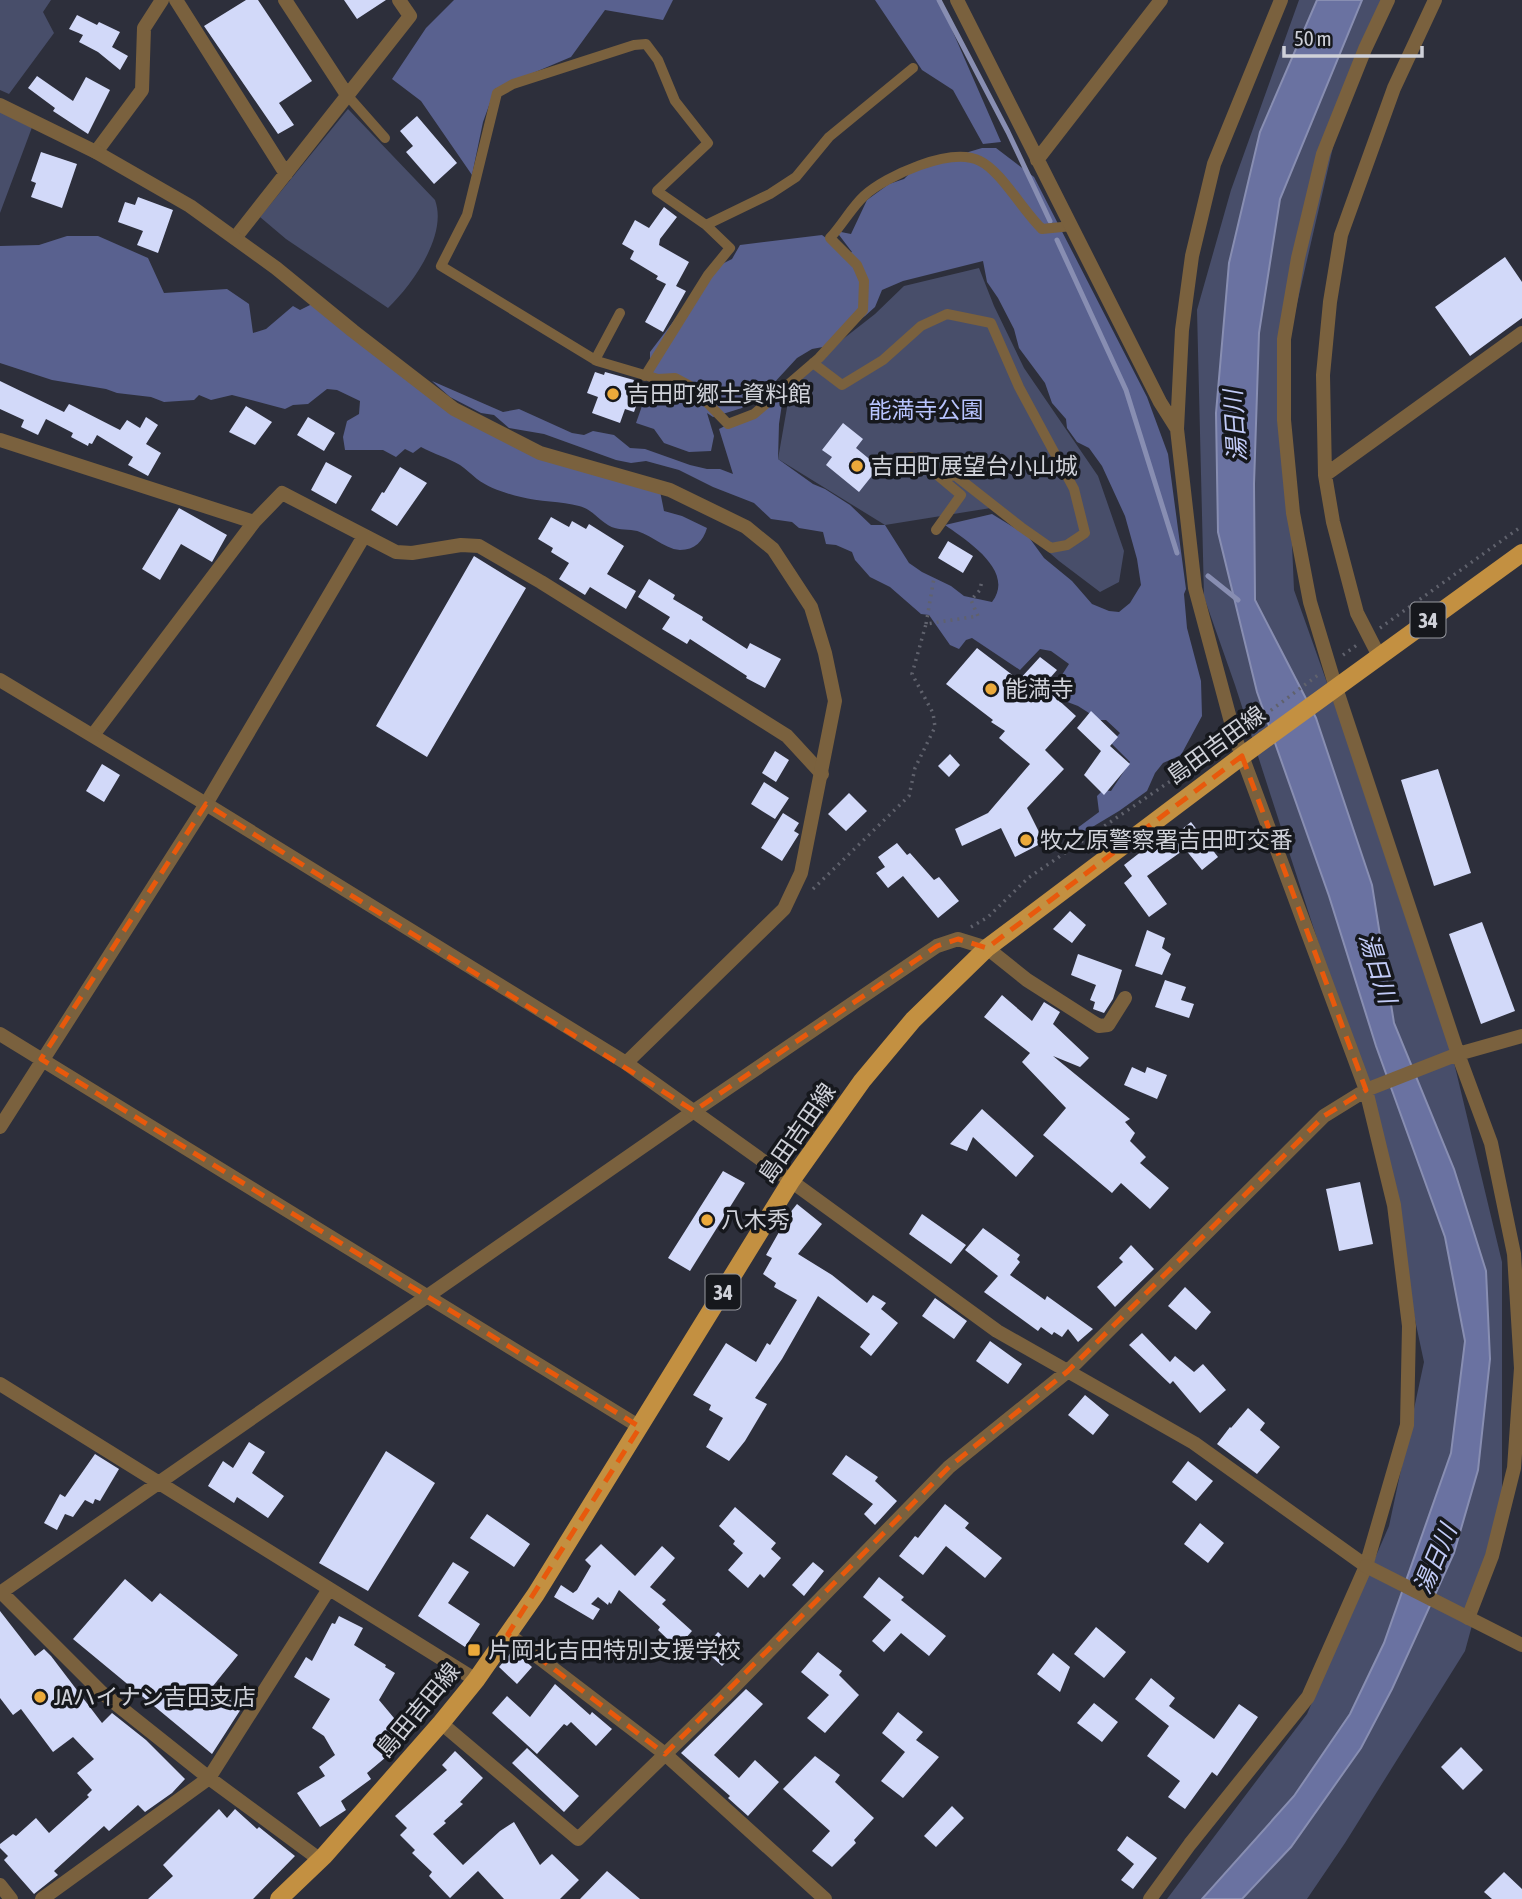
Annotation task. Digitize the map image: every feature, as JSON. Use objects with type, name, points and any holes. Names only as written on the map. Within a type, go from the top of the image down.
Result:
[{"type":"main road","name":"島田吉田線","points":[[279,1899],[320,1859],[476,1680],[543,1583],[791,1181],[862,1081],[913,1020],[988,948],[1242,756],[1522,553]]},
{"type":"street","points":[[96,152],[142,90],[144,28],[162,0]]},
{"type":"street","points":[[176,0],[286,174]]},
{"type":"street","points":[[285,0],[348,95]]},
{"type":"street","points":[[235,238],[410,16],[399,0]]},
{"type":"street","points":[[1037,160],[1161,0]]},
{"type":"street","points":[[1150,1899],[1190,1844],[1308,1697],[1366,1566],[1407,1425],[1409,1326],[1394,1205],[1366,1090],[1235,737],[1195,588],[1177,429],[1182,330],[1195,243],[1214,164],[1281,0]]},
{"type":"street","points":[[1388,0],[1323,154],[1298,258],[1284,339],[1284,420],[1293,513],[1324,670],[1336,688],[1458,1054],[1491,1143],[1514,1254],[1521,1368],[1514,1468],[1492,1556],[1468,1618]]},
{"type":"street","points":[[1379,656],[1357,613],[1333,522],[1325,475],[1323,375],[1330,302],[1341,235],[1394,88],[1435,0]]},
{"type":"street","points":[[961,3],[1037,160],[1160,402],[1177,429]]},
{"type":"street","points":[[0,106],[96,152],[190,206],[276,268],[454,409],[540,453],[670,490],[746,527],[773,550],[811,607],[825,653],[835,701],[801,873],[784,909],[626,1063]]},
{"type":"street","points":[[1325,475],[1522,333]]},
{"type":"street","points":[[0,440],[254,522]]},
{"type":"street","points":[[93,735],[254,522],[282,493],[304,502],[396,552],[412,553],[461,545],[479,546],[787,736],[821,774]]},
{"type":"street","points":[[0,1127],[206,804],[364,536]]},
{"type":"street","points":[[0,680],[626,1063],[997,1331],[1194,1443],[1366,1566],[1522,1645]]},
{"type":"street","points":[[320,1859],[209,1778],[100,1692],[1,1592],[694,1111],[937,946],[958,939],[988,948],[1027,980],[1099,1026],[1108,1025],[1125,998]]},
{"type":"street","points":[[0,1034],[640,1427]]},
{"type":"street","points":[[441,1723],[578,1839],[725,1696],[949,1467],[1068,1371],[1324,1115],[1366,1090],[1458,1054],[1522,1036]]},
{"type":"street","points":[[0,1384],[476,1680]]},
{"type":"street","points":[[42,1899],[209,1778],[329,1590]]},
{"type":"street","points":[[509,1634],[665,1754],[825,1899]]},
{"type":"street","points":[[0,1885],[11,1899]]},
{"type":"lane","points":[[645,376],[708,275],[730,248],[706,225],[657,191],[708,143],[675,101],[658,61],[646,44],[634,45],[513,84],[497,93],[467,215],[441,266],[595,360],[645,376],[658,379],[675,378],[692,387],[728,424],[754,414],[813,363],[863,310],[864,281],[857,265],[830,238],[863,197],[887,178],[933,162],[964,156],[981,161],[1000,179],[1042,229],[1072,226]]},
{"type":"lane","points":[[706,225],[770,194],[796,177],[829,137],[913,68]]},
{"type":"lane","points":[[348,95],[385,138]]},
{"type":"lane","points":[[595,360],[620,313]]},
{"type":"lane","points":[[813,363],[842,385],[883,360],[921,326],[947,314],[991,323],[1019,387],[1074,489],[1085,533],[1067,545],[1051,548],[956,476],[936,474]]},
{"type":"lane","points":[[911,457],[961,495],[936,530]]},
{"type":"path","points":[[1247,729],[1369,636],[1522,526]]},
{"type":"path","points":[[790,897],[799,902],[909,796],[915,768],[935,727],[933,713],[912,674],[926,624],[934,578]]},
{"type":"path","points":[[926,624],[978,616],[971,600],[980,590],[982,580]]},
{"type":"highlighted area","points":[[1242,756],[1366,1090],[1324,1116],[1068,1371],[949,1467],[665,1754],[508,1634],[640,1427],[41,1059],[206,804],[694,1111],[937,946],[958,939],[987,948]]},
{"type":"green space","points":[[0,0],[51,0],[43,12],[54,33],[9,94],[0,90]]},
{"type":"green space","points":[[1299,0],[1386,0],[1342,108],[1284,360],[1294,590],[1437,992],[1502,1262],[1502,1516],[1465,1651],[1307,1899],[1167,1899],[1307,1714],[1389,1526],[1424,1362],[1366,1090],[1204,597],[1197,310],[1231,190]]},
{"type":"green space","points":[[0,109],[34,122],[0,213]]},
{"type":"green space","points":[[348,109],[435,200],[438,214],[437,228],[425,258],[417,273],[388,308],[286,239],[260,217]]},
{"type":"green space","name":"能満寺公園","points":[[979,268],[1024,368],[1098,476],[1124,551],[1119,582],[1100,592],[1059,561],[997,507],[885,525],[778,459],[792,379],[875,314],[904,286]]},
{"type":"shaded area","points":[[454,0],[673,0],[663,20],[605,10],[571,57],[495,89],[483,122],[472,175],[421,101],[392,79],[426,28]]},
{"type":"shaded area","points":[[875,0],[939,0],[1001,142],[983,144],[953,90],[922,70]]},
{"type":"shaded area","points":[[982,148],[996,148],[1034,177],[1147,397],[1168,454],[1186,589],[1184,594],[1187,628],[1201,681],[1202,716],[1181,755],[1163,763],[1147,791],[1079,835],[1076,829],[1099,812],[1097,796],[1103,790],[1111,791],[1130,762],[1111,743],[1120,733],[1106,720],[1100,720],[1078,706],[1049,695],[1069,664],[1051,651],[1040,649],[1020,670],[972,638],[966,640],[959,649],[950,645],[929,615],[921,614],[890,587],[870,577],[855,560],[852,552],[826,544],[823,532],[799,528],[792,522],[771,519],[754,503],[679,470],[646,461],[631,463],[616,460],[544,434],[509,428],[494,415],[481,413],[450,397],[432,381],[503,412],[519,409],[572,433],[584,435],[593,431],[614,435],[630,448],[645,449],[690,465],[720,469],[733,474],[719,429],[783,397],[778,459],[813,484],[850,505],[871,525],[885,525],[909,563],[922,572],[951,586],[964,596],[992,602],[998,590],[998,579],[993,568],[965,539],[945,525],[992,514],[1028,536],[1044,558],[1072,581],[1092,604],[1119,612],[1130,603],[1141,585],[1125,516],[1102,466],[1089,448],[1077,442],[1067,428],[1066,419],[1052,403],[1045,383],[1019,348],[1014,329],[987,282],[983,261],[903,281],[882,290],[875,307],[865,316],[823,347],[812,349],[797,358],[773,384],[753,396],[742,408],[713,417],[707,413],[714,436],[711,451],[689,452],[664,443],[654,429],[636,423],[657,380],[645,372],[650,363],[650,352],[714,268],[732,259],[740,245],[822,235],[847,254],[852,252],[836,231],[851,234],[867,200],[889,184],[904,179],[915,168]]},
{"type":"shaded area","points":[[67,236],[98,236],[148,258],[164,293],[227,289],[249,304],[253,333],[266,329],[293,306],[300,310],[314,303],[473,422],[660,491],[664,511],[707,528],[705,533],[701,541],[694,546],[685,550],[674,549],[637,531],[612,527],[583,507],[528,499],[498,490],[482,482],[460,465],[421,447],[413,453],[405,449],[396,457],[383,450],[345,450],[343,437],[347,421],[359,414],[360,401],[337,390],[327,389],[308,404],[293,405],[285,409],[232,395],[211,400],[199,395],[194,400],[164,402],[151,397],[52,380],[0,363],[0,246],[39,245]]},
{"type":"water","name":"湯日川","points":[[1317,0],[1362,0],[1280,199],[1259,333],[1254,484],[1255,600],[1316,718],[1372,885],[1394,1023],[1454,1169],[1486,1271],[1490,1359],[1478,1470],[1454,1553],[1392,1689],[1361,1748],[1291,1847],[1242,1899],[1202,1899],[1294,1796],[1350,1714],[1384,1643],[1451,1453],[1465,1341],[1445,1237],[1376,1046],[1329,896],[1257,692],[1218,532],[1216,413],[1229,263],[1260,132]]},
{"type":"building","points":[[246,0],[258,0],[312,81],[279,103],[294,125],[278,134],[204,26]]},
{"type":"building","points":[[344,0],[386,0],[357,19]]},
{"type":"building","points":[[77,15],[120,32],[112,47],[128,56],[120,70],[98,52],[79,42],[83,35],[69,29]]},
{"type":"building","points":[[37,76],[73,101],[86,77],[110,90],[88,134],[53,111],[55,108],[28,88]]},
{"type":"building","points":[[417,116],[457,163],[434,184],[406,152],[413,146],[400,131]]},
{"type":"building","points":[[41,152],[77,164],[62,208],[31,197],[36,183],[31,181]]},
{"type":"building","points":[[138,197],[173,210],[158,253],[137,245],[143,231],[118,222],[125,202],[135,205]]},
{"type":"building","points":[[664,207],[677,217],[660,239],[659,245],[689,262],[676,286],[686,291],[663,332],[645,322],[666,284],[630,259],[634,251],[622,244],[635,220],[649,228]]},
{"type":"building","points":[[1505,257],[1522,282],[1522,318],[1470,356],[1435,307]]},
{"type":"building","points":[[595,372],[634,380],[632,385],[642,389],[634,412],[625,409],[620,423],[592,413],[598,397],[587,393]]},
{"type":"building","points":[[0,381],[64,412],[69,404],[120,430],[127,420],[140,428],[146,417],[158,425],[146,444],[161,453],[148,476],[128,465],[133,457],[97,435],[88,446],[71,437],[73,433],[46,419],[38,435],[21,427],[24,420],[0,409]]},
{"type":"building","points":[[246,406],[272,422],[255,445],[229,432]]},
{"type":"building","points":[[308,417],[335,433],[324,451],[297,435]]},
{"type":"building","points":[[843,423],[863,439],[856,448],[879,467],[859,492],[826,465],[832,457],[822,450]]},
{"type":"building","points":[[326,462],[352,476],[336,504],[311,490]]},
{"type":"building","points":[[400,467],[427,483],[397,526],[371,510]]},
{"type":"building","points":[[179,508],[227,535],[212,562],[181,544],[160,580],[142,569]]},
{"type":"building","points":[[551,517],[569,527],[572,521],[586,529],[589,524],[624,546],[607,574],[636,591],[626,609],[590,587],[585,595],[559,579],[569,563],[551,552],[553,548],[538,539]]},
{"type":"building","points":[[948,541],[973,556],[963,573],[938,558]]},
{"type":"building","points":[[474,556],[526,588],[427,757],[376,726]]},
{"type":"building","points":[[649,579],[675,595],[673,599],[703,617],[702,620],[747,649],[750,643],[781,659],[765,688],[690,639],[687,644],[662,629],[670,617],[638,597]]},
{"type":"building","points":[[977,648],[1019,680],[1040,657],[1057,670],[1043,686],[1076,716],[1045,750],[1064,769],[1027,808],[1044,842],[1015,857],[1001,828],[962,846],[955,829],[988,813],[1030,764],[999,738],[1005,731],[946,684]]},
{"type":"building","points":[[1091,711],[1118,737],[1110,746],[1130,764],[1104,795],[1084,775],[1101,751],[1077,728]]},
{"type":"building","points":[[775,751],[789,760],[776,782],[762,773]]},
{"type":"building","points":[[950,754],[960,765],[949,777],[938,766]]},
{"type":"building","points":[[102,764],[120,775],[104,802],[86,791]]},
{"type":"building","points":[[1438,769],[1471,873],[1434,886],[1401,780]]},
{"type":"building","points":[[764,782],[789,798],[775,819],[751,804]]},
{"type":"building","points":[[849,793],[867,811],[846,831],[828,814]]},
{"type":"building","points":[[783,813],[799,823],[794,831],[799,834],[782,861],[761,848]]},
{"type":"building","points":[[1191,822],[1218,857],[1202,870],[1185,849],[1147,876],[1167,904],[1149,917],[1124,883],[1132,876],[1124,865],[1151,844],[1155,851]]},
{"type":"building","points":[[897,843],[907,855],[910,853],[934,880],[939,877],[959,901],[938,918],[903,876],[888,888],[876,873],[885,867],[878,857]]},
{"type":"building","points":[[1070,911],[1086,925],[1072,943],[1053,929]]},
{"type":"building","points":[[1482,922],[1515,1011],[1481,1024],[1449,934]]},
{"type":"building","points":[[1147,930],[1165,938],[1162,948],[1171,954],[1162,975],[1135,966]]},
{"type":"building","points":[[1078,954],[1122,970],[1113,999],[1104,1013],[1093,1009],[1095,1002],[1090,1000],[1096,985],[1071,975]]},
{"type":"building","points":[[1165,980],[1186,987],[1181,1000],[1194,1004],[1189,1018],[1155,1007]]},
{"type":"building","points":[[1002,995],[1032,1021],[1044,1002],[1060,1012],[1053,1024],[1089,1058],[1080,1067],[1053,1056],[1130,1119],[1125,1122],[1135,1133],[1130,1141],[1146,1157],[1140,1163],[1169,1188],[1150,1209],[1121,1183],[1112,1193],[1043,1135],[1066,1108],[1022,1062],[1030,1053],[984,1017]]},
{"type":"building","points":[[1132,1067],[1145,1073],[1147,1067],[1167,1075],[1157,1099],[1124,1085]]},
{"type":"building","points":[[982,1109],[1034,1156],[1016,1177],[973,1137],[967,1151],[950,1144]]},
{"type":"building","name":"八木秀","points":[[723,1171],[745,1183],[690,1271],[668,1258]]},
{"type":"building","points":[[1360,1182],[1373,1244],[1339,1251],[1326,1189]]},
{"type":"building","points":[[797,1204],[822,1224],[798,1254],[832,1275],[867,1303],[873,1295],[886,1303],[881,1309],[898,1323],[871,1356],[860,1347],[870,1334],[818,1296],[782,1359],[755,1398],[767,1404],[745,1441],[729,1461],[706,1447],[723,1418],[709,1410],[711,1405],[693,1395],[726,1343],[756,1362],[767,1343],[770,1345],[797,1300],[774,1287],[776,1283],[763,1274],[772,1258],[766,1255],[783,1225],[781,1224]]},
{"type":"building","points":[[922,1214],[966,1245],[951,1264],[909,1234]]},
{"type":"building","points":[[983,1228],[1020,1255],[1017,1259],[1020,1262],[1010,1275],[1045,1300],[1047,1296],[1093,1329],[1078,1342],[1068,1329],[1062,1337],[1054,1332],[1052,1335],[1041,1327],[1038,1331],[984,1292],[998,1276],[965,1250]]},
{"type":"building","points":[[1131,1245],[1154,1269],[1115,1307],[1097,1287],[1123,1262],[1119,1258]]},
{"type":"building","points":[[1185,1287],[1211,1312],[1196,1330],[1168,1306]]},
{"type":"building","points":[[935,1298],[967,1321],[954,1339],[922,1316]]},
{"type":"building","points":[[1142,1333],[1170,1362],[1175,1356],[1194,1372],[1203,1364],[1226,1390],[1200,1413],[1173,1381],[1170,1384],[1129,1345]]},
{"type":"building","points":[[990,1341],[1022,1364],[1008,1384],[976,1361]]},
{"type":"building","points":[[1085,1395],[1109,1415],[1093,1435],[1068,1415]]},
{"type":"building","points":[[1248,1408],[1265,1423],[1260,1430],[1280,1447],[1257,1474],[1217,1444]]},
{"type":"building","points":[[249,1442],[265,1452],[252,1473],[284,1496],[268,1518],[237,1497],[234,1503],[208,1486],[223,1461],[233,1468]]},
{"type":"building","points":[[386,1451],[435,1483],[368,1591],[319,1563]]},
{"type":"building","points":[[95,1454],[119,1469],[100,1501],[95,1499],[93,1504],[85,1500],[73,1517],[65,1514],[57,1530],[44,1523],[60,1494],[65,1497]]},
{"type":"building","points":[[846,1455],[878,1477],[875,1481],[897,1501],[875,1525],[864,1514],[873,1504],[832,1474]]},
{"type":"building","points":[[1188,1461],[1213,1481],[1196,1501],[1172,1482]]},
{"type":"building","points":[[945,1504],[969,1523],[965,1528],[1002,1558],[985,1578],[946,1546],[923,1575],[899,1556],[915,1536],[918,1538]]},
{"type":"building","points":[[735,1507],[776,1543],[771,1549],[781,1558],[764,1578],[760,1574],[748,1588],[728,1570],[743,1553],[719,1526]]},
{"type":"building","points":[[487,1514],[530,1544],[514,1567],[470,1538]]},
{"type":"building","points":[[1200,1523],[1224,1543],[1208,1563],[1184,1544]]},
{"type":"building","points":[[601,1544],[635,1576],[662,1546],[675,1558],[650,1587],[666,1600],[662,1604],[692,1631],[677,1648],[658,1630],[660,1627],[619,1590],[611,1604],[609,1602],[608,1605],[598,1597],[591,1604],[600,1609],[593,1620],[554,1597],[561,1585],[573,1593],[577,1590],[591,1566],[585,1560]]},
{"type":"building","points":[[453,1562],[469,1572],[448,1603],[480,1624],[465,1647],[418,1616]]},
{"type":"building","points":[[813,1562],[824,1571],[804,1596],[792,1585]]},
{"type":"building","points":[[879,1577],[904,1597],[901,1600],[946,1636],[929,1656],[901,1633],[884,1652],[872,1641],[891,1620],[863,1597]]},
{"type":"building","points":[[125,1579],[152,1602],[160,1593],[238,1655],[213,1686],[241,1709],[212,1754],[73,1639]]},
{"type":"building","points":[[0,1611],[35,1656],[44,1649],[51,1656],[102,1723],[112,1713],[146,1740],[185,1779],[172,1793],[145,1812],[138,1805],[109,1831],[104,1826],[54,1871],[58,1875],[34,1894],[4,1860],[8,1856],[0,1848],[0,1844],[13,1834],[16,1836],[36,1818],[49,1833],[89,1797],[87,1795],[92,1790],[77,1773],[94,1759],[73,1737],[53,1752],[21,1709],[13,1715],[0,1698]]},
{"type":"building","points":[[339,1616],[363,1628],[354,1645],[395,1673],[379,1700],[399,1724],[396,1733],[404,1742],[367,1773],[371,1779],[341,1801],[346,1810],[320,1827],[297,1793],[325,1776],[319,1767],[335,1755],[324,1736],[312,1728],[330,1699],[294,1677],[306,1657],[312,1661],[332,1623],[335,1624]]},
{"type":"building","points":[[1096,1627],[1126,1652],[1104,1678],[1074,1654]]},
{"type":"building","points":[[718,1632],[738,1650],[722,1666],[703,1649]]},
{"type":"building","points":[[513,1650],[532,1667],[517,1684],[499,1667]]},
{"type":"building","points":[[818,1652],[842,1671],[839,1675],[859,1695],[825,1733],[807,1718],[829,1695],[801,1672]]},
{"type":"building","points":[[1053,1653],[1070,1667],[1060,1692],[1037,1674]]},
{"type":"building","points":[[1151,1678],[1175,1698],[1169,1706],[1214,1739],[1239,1704],[1258,1717],[1217,1776],[1212,1772],[1185,1809],[1168,1797],[1180,1781],[1147,1756],[1169,1726],[1135,1699]]},
{"type":"building","points":[[555,1684],[590,1715],[592,1712],[612,1729],[596,1746],[571,1722],[567,1726],[564,1724],[537,1754],[492,1713],[507,1696],[530,1717]]},
{"type":"building","points":[[746,1689],[763,1704],[714,1755],[739,1778],[755,1760],[779,1782],[748,1816],[728,1798],[730,1796],[681,1753]]},
{"type":"building","points":[[1094,1703],[1118,1722],[1102,1742],[1077,1723]]},
{"type":"building","points":[[898,1712],[923,1732],[916,1740],[939,1757],[903,1798],[881,1781],[905,1752],[882,1733]]},
{"type":"building","points":[[1461,1747],[1483,1770],[1463,1790],[1441,1767]]},
{"type":"building","points":[[527,1748],[579,1796],[564,1812],[512,1763]]},
{"type":"building","points":[[455,1751],[483,1778],[460,1802],[463,1804],[433,1834],[463,1865],[500,1831],[514,1822],[540,1865],[552,1854],[579,1880],[560,1899],[504,1899],[478,1871],[450,1898],[429,1876],[432,1872],[412,1853],[415,1850],[400,1835],[407,1828],[395,1816],[447,1770],[442,1765]]},
{"type":"building","points":[[815,1756],[840,1775],[835,1782],[874,1818],[854,1840],[856,1843],[832,1867],[812,1851],[830,1831],[783,1789]]},
{"type":"building","points":[[952,1806],[964,1818],[936,1847],[924,1836]]},
{"type":"building","points":[[219,1809],[227,1818],[235,1809],[257,1829],[259,1827],[295,1856],[253,1899],[148,1899],[173,1876],[163,1865]]},
{"type":"building","points":[[1127,1836],[1157,1858],[1133,1889],[1121,1880],[1134,1864],[1117,1850]]},
{"type":"building","points":[[607,1871],[640,1899],[580,1899]]},
{"type":"building","points":[[1504,1872],[1522,1889],[1522,1899],[1492,1899],[1484,1892]]},
{"type":"waterway","points":[[939,0],[1008,132],[1050,221]]},
{"type":"waterway","points":[[1057,240],[1126,390],[1177,553]]},
{"type":"waterway","points":[[1208,576],[1238,600]]},
{"type":"place","name":"吉田町郷土資料館","points":[[613,394]]},
{"type":"place","name":"吉田町展望台小山城","points":[[857,466]]},
{"type":"place","name":"能満寺","points":[[991,689]]},
{"type":"place","name":"牧之原警察署吉田町交番","points":[[1026,840]]},
{"type":"place","name":"八木秀","points":[[707,1220]]},
{"type":"place","name":"片岡北吉田特別支援学校","points":[[474,1650]]},
{"type":"place","name":"JAハイナン吉田支店","points":[[40,1697]]}]
